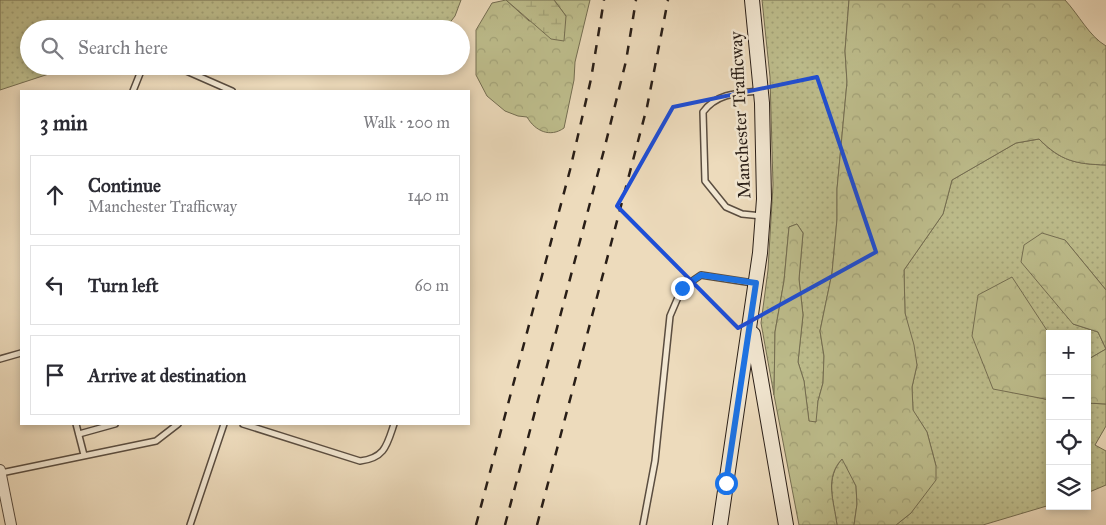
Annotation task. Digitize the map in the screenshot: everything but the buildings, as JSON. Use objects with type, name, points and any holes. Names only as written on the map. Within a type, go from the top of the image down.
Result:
[{"type":"main road","name":"Manchester Trafficway","points":[[720,525],[751,322],[763,216],[765,157],[752,0]]},
{"type":"main road","points":[[751,322],[786,525]]},
{"type":"street","points":[[0,471],[11,525]]},
{"type":"lane","points":[[133,90],[138,75]]},
{"type":"lane","points":[[196,75],[230,90]]},
{"type":"lane","points":[[761,91],[721,96],[710,103],[703,112],[705,181],[726,207],[742,214],[763,216]]},
{"type":"lane","points":[[644,525],[655,461],[670,316],[682,288],[701,275],[756,283]]},
{"type":"lane","points":[[0,359],[20,353]]},
{"type":"lane","points":[[76,425],[84,455]]},
{"type":"lane","points":[[79,434],[111,425]]},
{"type":"lane","points":[[0,471],[156,440],[177,425]]},
{"type":"lane","points":[[190,525],[224,425]]},
{"type":"lane","points":[[246,425],[360,461],[373,460],[380,455],[388,442],[394,425]]},
{"type":"highlighted area","points":[[817,77],[876,252],[738,328],[617,206],[673,107]]},
{"type":"green space","points":[[0,0],[461,0],[452,20],[20,20],[20,75],[46,75],[0,90]]},
{"type":"green space","points":[[506,0],[529,21],[566,16],[554,0],[590,0],[575,62],[574,80],[564,128],[559,131],[543,132],[534,126],[527,117],[505,111],[487,96],[476,75],[476,30],[492,3]]},
{"type":"green space","points":[[506,0],[554,0],[566,16],[564,41],[551,39]]},
{"type":"green space","points":[[762,0],[849,0],[845,51],[847,82],[837,189],[837,219],[832,273],[820,331],[824,356],[823,383],[818,401],[817,422],[809,422],[804,381],[798,362],[803,315],[799,279],[803,233],[797,224],[789,227],[784,281],[775,332],[774,395],[761,323],[768,270],[773,185],[770,77]]},
{"type":"green space","points":[[849,0],[1065,0],[1089,31],[1106,46],[1106,165],[1086,164],[1069,160],[1054,152],[1039,139],[1016,143],[952,180],[943,214],[904,270],[905,313],[914,345],[917,365],[912,387],[913,410],[927,432],[936,466],[936,480],[911,513],[896,525],[854,525],[857,504],[856,486],[842,459],[836,466],[832,482],[837,525],[799,525],[774,395],[775,332],[784,281],[789,227],[797,224],[803,233],[799,279],[803,315],[798,362],[804,381],[809,421],[816,422],[818,401],[823,383],[824,356],[820,331],[832,273],[837,219],[837,189],[847,82],[845,51]]},
{"type":"green space","points":[[1039,139],[1054,152],[1069,160],[1086,164],[1106,165],[1106,290],[1065,240],[1073,324],[1098,332],[1106,349],[1091,358],[1091,330],[1046,330],[1037,319],[993,388],[1046,399],[1046,506],[983,525],[896,525],[911,513],[936,466],[927,432],[913,411],[912,387],[917,365],[905,313],[904,270],[943,214],[952,180],[1016,143]]},
{"type":"green space","points":[[1042,233],[1065,240],[1106,290],[1106,349],[1098,332],[1073,324],[1021,262],[1024,245]]},
{"type":"green space","points":[[1012,277],[1047,330],[1046,399],[993,389],[972,336],[978,295]]},
{"type":"green space","points":[[1106,349],[1106,404],[1091,403],[1091,358]]},
{"type":"green space","points":[[1091,403],[1106,404],[1106,426],[1095,445],[1106,451],[1106,485],[1091,491]]},
{"type":"green space","points":[[843,458],[856,486],[857,504],[854,525],[837,525],[832,482],[837,466]]},
{"type":"railway","points":[[476,525],[570,170],[591,79],[604,0]]},
{"type":"railway","points":[[505,525],[604,150],[626,61],[636,0]]},
{"type":"railway","points":[[537,525],[647,107],[668,0]]},
{"type":"route","points":[[682,288],[701,275],[756,283],[726,483]]}]
